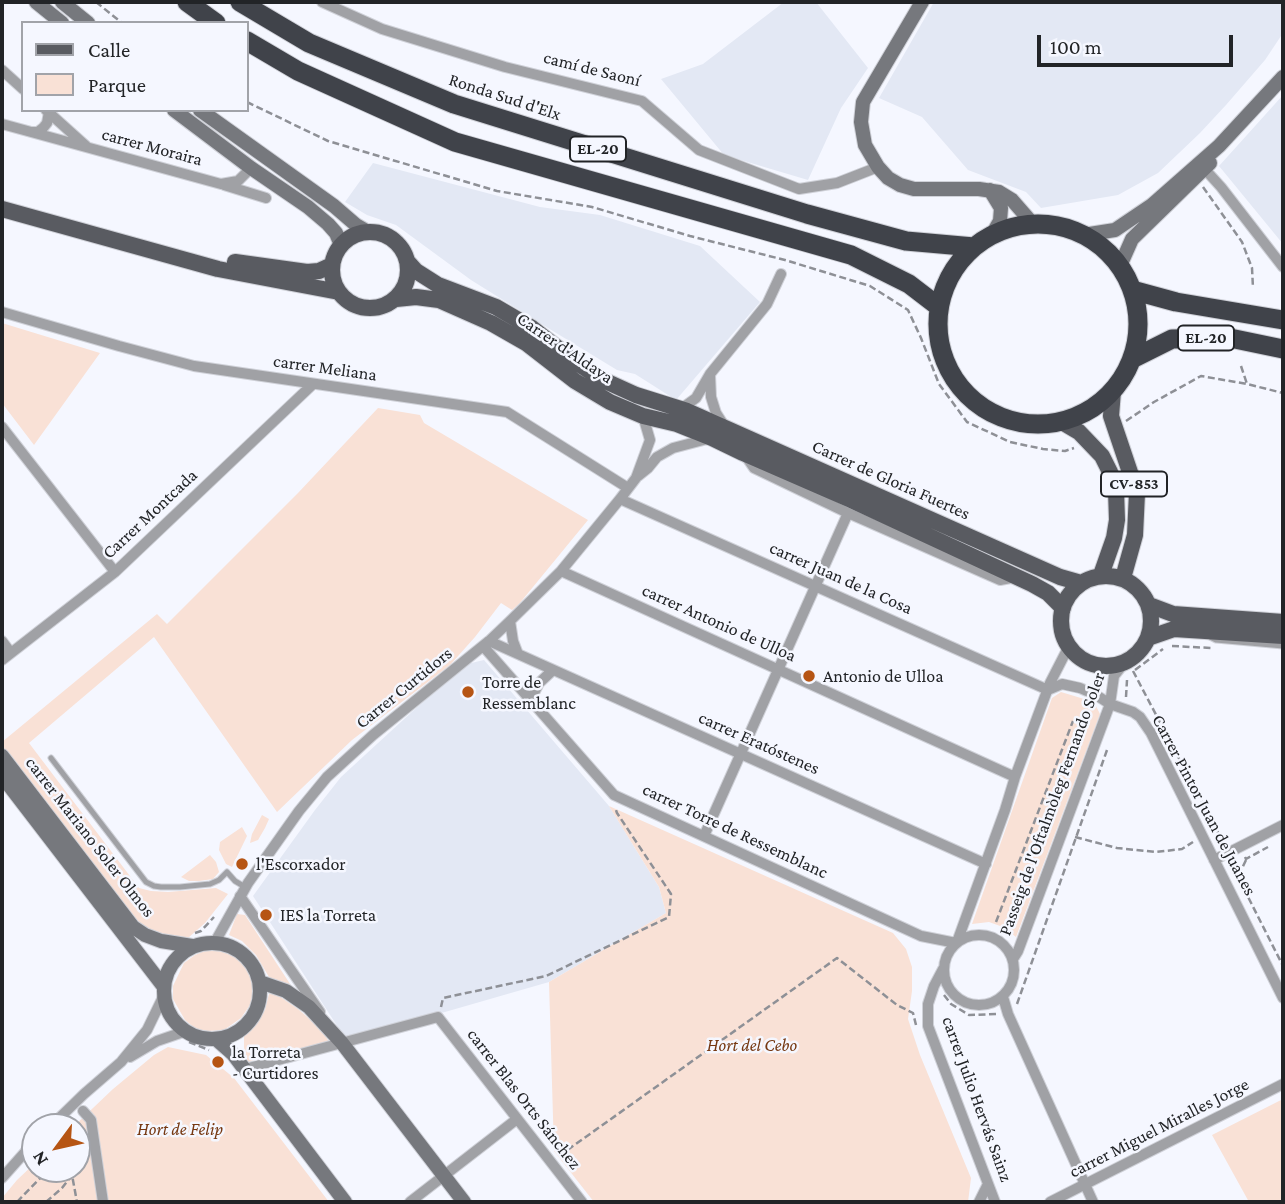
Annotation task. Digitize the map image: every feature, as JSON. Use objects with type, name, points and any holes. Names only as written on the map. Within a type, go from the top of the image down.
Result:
[{"type":"highway","points":[[187,2],[213,21]]},
{"type":"highway","name":"Ronda Sud d'Elx","points":[[240,2],[309,43],[454,104],[832,221],[906,241],[974,247]]},
{"type":"highway","name":"EL-20","points":[[248,42],[298,71],[455,142],[851,255],[909,284],[939,307]]},
{"type":"highway","points":[[1033,224],[1059,226],[1083,235],[1103,248],[1119,266],[1132,290],[1138,313],[1138,336],[1124,376],[1113,391],[1090,411],[1062,422],[1029,425],[1018,422],[997,416],[969,397],[949,371],[939,340],[939,307],[951,274],[974,247],[993,233],[1033,224]]},
{"type":"highway","name":"EL-20","points":[[1132,290],[1176,302],[1283,320]]},
{"type":"highway","name":"EL-20","points":[[1132,359],[1172,339],[1230,338],[1283,349]]},
{"type":"main road","points":[[36,2],[60,21]]},
{"type":"main road","points":[[62,2],[86,21]]},
{"type":"main road","points":[[922,2],[863,102],[861,122],[865,145],[878,167],[888,178],[900,185],[914,189],[999,192],[1012,200],[1033,224]]},
{"type":"main road","points":[[1119,266],[1132,239],[1200,170],[1283,77]]},
{"type":"main road","points":[[177,112],[308,207],[336,233],[341,245]]},
{"type":"main road","points":[[203,112],[368,232]]},
{"type":"main road","points":[[1083,235],[1115,230],[1200,170]]},
{"type":"main road","points":[[990,190],[1000,208],[1000,221],[993,233]]},
{"type":"main road","points":[[2,199],[242,263],[307,272],[319,271],[332,265]]},
{"type":"main road","points":[[2,209],[218,269],[339,292]]},
{"type":"main road","points":[[368,232],[388,236],[397,243],[408,261],[409,271],[403,291],[396,299],[387,305],[366,309],[355,306],[339,292],[334,284],[332,265],[341,245],[349,238],[368,232]]},
{"type":"main road","name":"Carrer d'Aldaya","points":[[408,261],[416,271],[438,285],[496,307],[532,328],[603,380],[636,395],[684,410]]},
{"type":"main road","name":"Carrer d'Aldaya","points":[[396,299],[439,300],[526,342],[575,381],[610,402],[643,416],[677,424],[712,438]]},
{"type":"main road","name":"CV-853","points":[[1113,391],[1111,416],[1137,493],[1135,536],[1123,578]]},
{"type":"main road","name":"Carrer de Gloria Fuertes","points":[[684,410],[1060,577],[1081,583]]},
{"type":"main road","points":[[1062,422],[1079,432],[1102,456],[1116,490],[1117,520],[1114,538],[1101,575]]},
{"type":"main road","name":"Carrer de Gloria Fuertes","points":[[712,438],[1017,577],[1048,593],[1063,608]]},
{"type":"main road","points":[[1101,575],[1123,578],[1139,589],[1149,606],[1152,622],[1148,638],[1130,666],[1095,665],[1080,658],[1069,646],[1063,635],[1063,608],[1069,594],[1081,583],[1101,575]]},
{"type":"main road","points":[[1149,606],[1173,614],[1283,622]]},
{"type":"main road","points":[[1148,638],[1174,629],[1283,636]]},
{"type":"main road","name":"carrer Mariano Soler Olmos","points":[[2,756],[133,927],[161,942],[190,941]]},
{"type":"main road","name":"carrer Mariano Soler Olmos","points":[[2,776],[164,991]]},
{"type":"main road","points":[[190,941],[215,942],[224,943],[243,953],[259,976],[260,982],[260,998],[255,1015],[244,1028],[230,1036],[216,1039],[202,1038],[186,1031],[171,1016],[164,991],[169,969],[190,941]]},
{"type":"main road","points":[[260,982],[286,991],[309,1007],[342,1043],[464,1202]]},
{"type":"main road","points":[[216,1039],[245,1069],[345,1202]]},
{"type":"street","name":"camí de Saoní","points":[[322,2],[382,29],[505,67],[642,102],[699,150],[799,189],[837,183],[878,167]]},
{"type":"street","points":[[2,70],[21,87]]},
{"type":"street","points":[[32,132],[38,132],[47,123],[48,112]]},
{"type":"street","points":[[49,112],[88,148]]},
{"type":"street","name":"carrer Moraira","points":[[2,124],[266,198]]},
{"type":"street","name":"carrer Moraira","points":[[221,184],[238,181],[251,167]]},
{"type":"street","points":[[1200,170],[1283,267]]},
{"type":"street","points":[[684,410],[696,398],[710,374],[767,303],[781,274]]},
{"type":"street","name":"carrer Meliana","points":[[2,312],[194,366],[507,412],[628,488]]},
{"type":"street","points":[[710,374],[711,397],[716,413],[725,427]]},
{"type":"street","name":"Carrer Montcada","points":[[6,656],[115,572],[313,383]]},
{"type":"street","name":"Carrer Curtidors","points":[[636,478],[650,440],[643,416]]},
{"type":"street","points":[[2,427],[115,572]]},
{"type":"street","name":"Carrer Curtidors","points":[[215,942],[243,891],[299,811],[327,777],[373,735],[486,644],[510,621],[561,571],[636,478],[657,457],[669,450],[712,438]]},
{"type":"street","name":"Carrer de Gloria Fuertes","points":[[743,453],[754,468],[848,513],[1000,580],[1017,577]]},
{"type":"street","name":"carrer Juan de la Cosa","points":[[620,499],[1048,690]]},
{"type":"street","points":[[704,836],[848,513]]},
{"type":"street","name":"carrer Antonio de Ulloa","points":[[561,571],[1015,777]]},
{"type":"street","points":[[510,621],[518,654]]},
{"type":"street","points":[[2,641],[6,656]]},
{"type":"street","name":"carrer Eratóstenes","points":[[486,644],[518,654],[986,864]]},
{"type":"street","name":"carrer Torre de Ressemblanc","points":[[486,644],[614,795],[921,936],[956,943]]},
{"type":"street","points":[[956,943],[974,935],[989,936],[1004,945],[1013,959],[1015,970],[1013,982],[1003,997],[992,1004],[969,1005],[954,996],[946,984],[943,969],[947,954],[956,943],[986,864],[1048,690],[1069,646]]},
{"type":"street","name":"Passeig de l'Oftalmòleg Fernando Soler","points":[[1013,959],[1022,942],[1110,704],[1114,676],[1130,666]]},
{"type":"street","points":[[533,702],[539,683],[553,670]]},
{"type":"street","name":"Carrer Pintor Juan de Juanes","points":[[1048,690],[1062,684],[1088,692],[1140,717],[1283,998]]},
{"type":"street","points":[[1214,860],[1283,825]]},
{"type":"street","points":[[243,891],[342,1043]]},
{"type":"street","name":"carrer Julio Hervás Sainz","points":[[943,969],[928,1004],[928,1026],[995,1202]]},
{"type":"street","points":[[121,1062],[146,1030],[164,991]]},
{"type":"street","points":[[1003,997],[1007,1014],[1093,1202]]},
{"type":"street","points":[[245,1069],[438,1017]]},
{"type":"street","name":"carrer Blas Orts Sánchez","points":[[438,1017],[582,1202]]},
{"type":"street","points":[[64,1113],[121,1062],[157,1041],[186,1031]]},
{"type":"street","name":"carrer Miguel Miralles Jorge","points":[[1050,1202],[1283,1084]]},
{"type":"street","points":[[83,1111],[91,1120],[103,1202]]},
{"type":"street","points":[[410,1202],[517,1119]]},
{"type":"street","points":[[2,1178],[21,1157]]},
{"type":"street","points":[[979,1202],[988,1184]]},
{"type":"lane","points":[[1198,631],[1216,640],[1283,646]]},
{"type":"lane","points":[[51,758],[146,882],[161,887],[210,884],[227,872],[243,891]]},
{"type":"path","points":[[96,2],[120,21]]},
{"type":"path","points":[[1200,170],[1242,242],[1252,268],[1254,288]]},
{"type":"path","points":[[1241,366],[1247,384]]},
{"type":"path","points":[[1122,707],[1130,666],[1168,646],[1211,648]]},
{"type":"path","points":[[1130,666],[1222,840],[1235,837],[1246,859]]},
{"type":"path","points":[[996,922],[1073,720]]},
{"type":"path","points":[[939,1001],[941,991],[951,1004],[968,1015],[1019,1013],[1017,1004],[1021,991],[1107,748]]},
{"type":"path","points":[[438,1017],[443,998],[546,976],[669,917],[671,894],[617,814],[614,795]]},
{"type":"path","points":[[1075,838],[1117,848],[1156,852],[1182,849],[1202,836]]},
{"type":"path","points":[[1274,844],[1246,859],[1238,877],[1283,966]]},
{"type":"path","points":[[190,941],[220,911]]},
{"type":"path","points":[[551,1162],[837,958],[897,1005],[913,1013],[916,1028],[928,1026]]},
{"type":"path","points":[[18,1202],[36,1183]]},
{"type":"path","points":[[46,1202],[66,1183]]},
{"type":"path","points":[[73,1183],[77,1202]]},
{"type":"shaded area","points":[[784,2],[816,2],[868,68],[841,108],[808,180],[724,155],[661,79],[703,64]]},
{"type":"shaded area","points":[[934,2],[1283,2],[1283,33],[1265,60],[1226,105],[1158,173],[1118,195],[1041,208],[1026,192],[968,170],[922,117],[879,98]]},
{"type":"shaded area","points":[[1283,95],[1283,244],[1219,166]]},
{"type":"shaded area","points":[[373,163],[540,207],[600,215],[700,246],[760,302],[676,400],[635,374],[617,370],[471,280],[396,225],[367,215],[345,202]]},
{"type":"shaded area","points":[[484,660],[609,806],[659,887],[666,913],[549,982],[345,1038],[253,896],[341,777],[463,665]]},
{"type":"green space","points":[[2,323],[100,353],[34,445],[2,403]]},
{"type":"green space","points":[[378,408],[420,415],[424,423],[588,520],[519,604],[512,610],[501,603],[450,665],[352,740],[277,812],[154,637],[29,743],[139,888],[168,892],[216,888],[228,894],[205,923],[188,938],[145,929],[127,914],[2,747],[2,742],[157,614],[167,624],[298,493]]},
{"type":"green space","points":[[1061,692],[1094,702],[1100,714],[1016,937],[1003,927],[989,922],[972,924],[1052,698]]},
{"type":"green space","name":"Hort del Cebo","points":[[609,806],[893,933],[906,949],[912,967],[908,1019],[920,1055],[971,1178],[968,1202],[594,1202],[554,1151],[549,982],[666,913],[659,887]]},
{"type":"green space","points":[[262,815],[269,819],[258,840],[250,843],[252,834]]},
{"type":"green space","points":[[242,827],[247,836],[232,867],[226,864],[219,850],[220,842]]},
{"type":"green space","points":[[210,855],[219,872],[213,879],[189,881],[181,877]]},
{"type":"green space","points":[[237,914],[245,915],[294,990],[269,977],[256,955],[242,941],[229,935]]},
{"type":"green space","points":[[207,950],[220,950],[232,955],[245,965],[252,978],[253,993],[250,1005],[241,1018],[224,1030],[196,1029],[185,1020],[173,999],[173,986],[184,963]]},
{"type":"green space","points":[[269,994],[276,994],[298,1009],[322,1030],[329,1042],[248,1062],[244,1050],[244,1034],[255,1025],[265,1010]]},
{"type":"green space","name":"Hort de Felip","points":[[168,1047],[206,1055],[234,1078],[329,1202],[2,1202],[2,1198],[21,1176],[21,1183],[91,1183],[91,1113],[88,1113],[154,1055]]},
{"type":"green space","points":[[1283,1099],[1283,1202],[1249,1202],[1212,1135]]},
{"type":"place","name":"Antonio de Ulloa","points":[[809,676]]},
{"type":"place","name":"Torre de Ressemblanc","points":[[468,692]]},
{"type":"place","name":"l'Escorxador","points":[[242,864]]},
{"type":"place","name":"IES la Torreta","points":[[266,915]]},
{"type":"place","name":"la Torreta - Curtidores","points":[[218,1062]]}]
